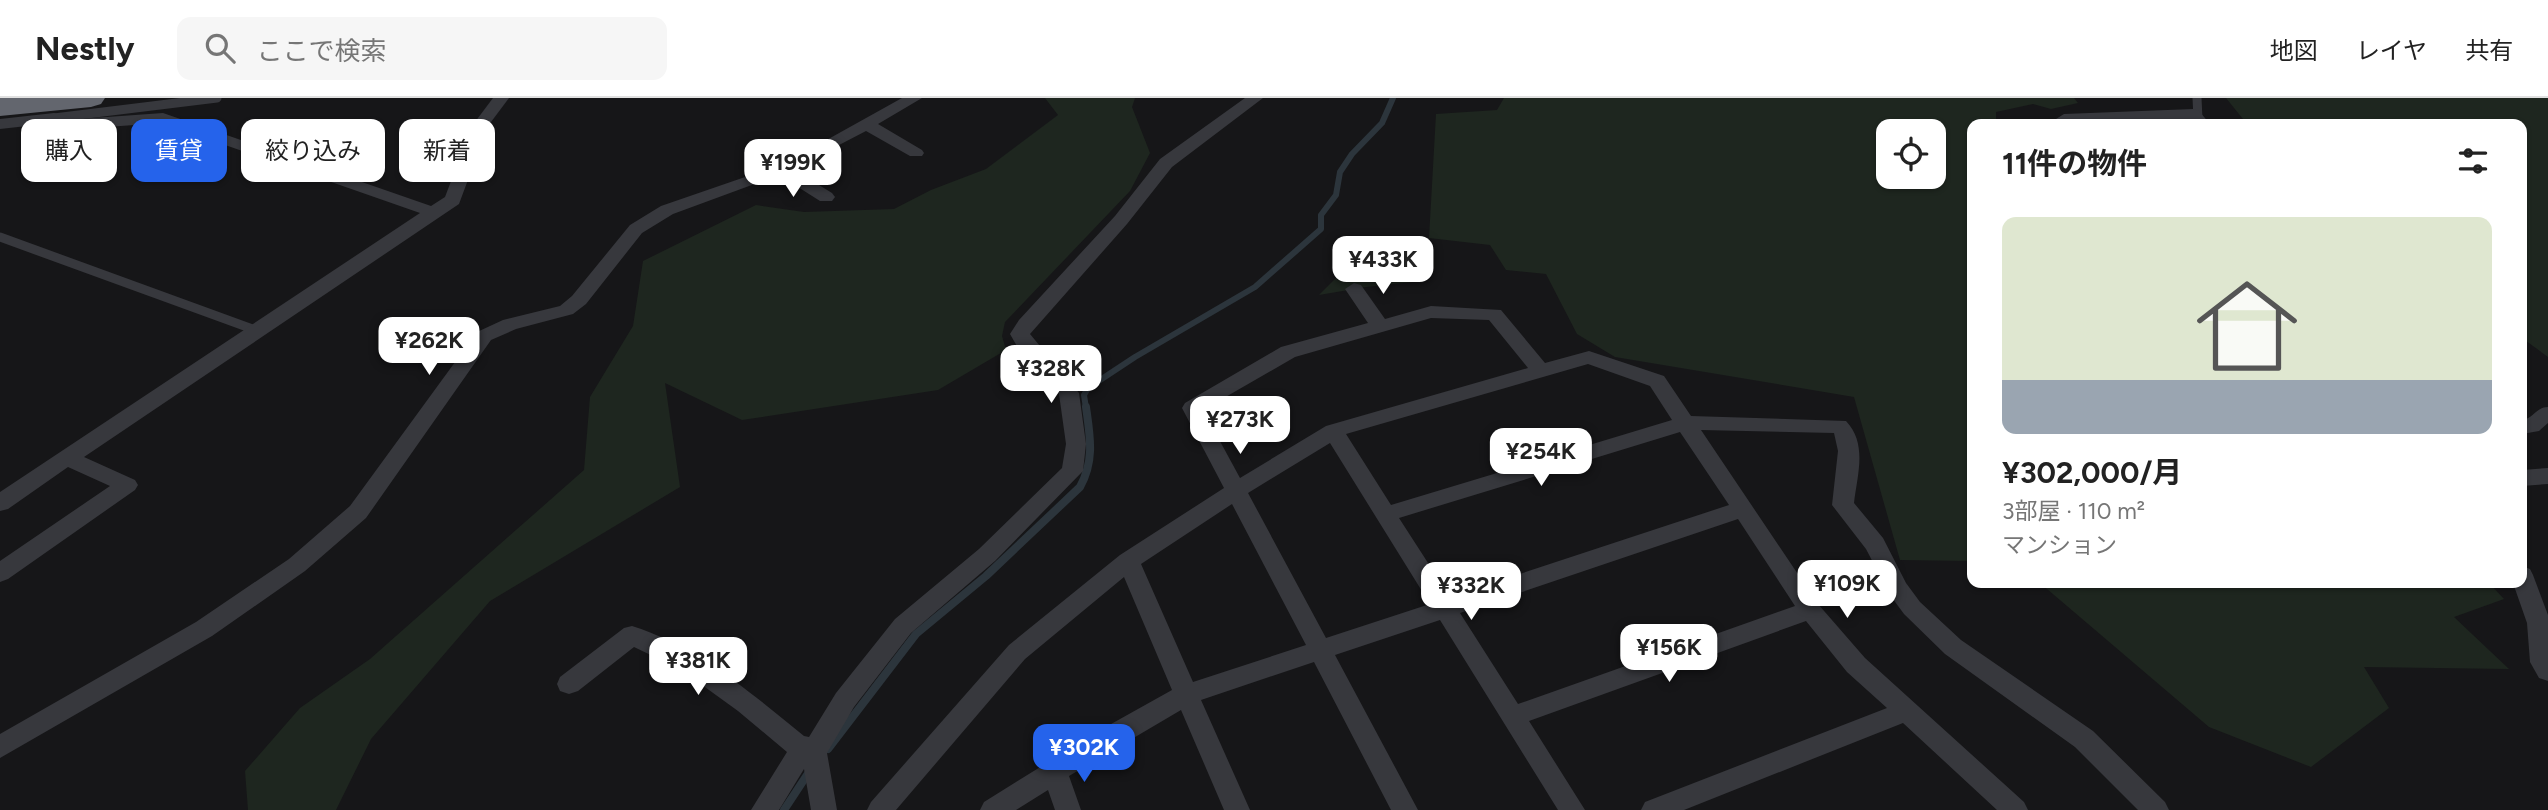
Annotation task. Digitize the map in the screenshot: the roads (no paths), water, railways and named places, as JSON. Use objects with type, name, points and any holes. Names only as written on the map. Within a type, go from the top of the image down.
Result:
[{"type":"highway","points":[[0,107],[91,98]]},
{"type":"street","points":[[0,503],[453,200],[480,126],[501,98]]},
{"type":"street","points":[[0,747],[204,629],[298,565],[358,512],[484,336],[510,324],[566,310],[579,300],[636,229],[667,210],[780,168],[914,98]]},
{"type":"street","points":[[764,810],[778,792],[778,784],[811,749],[845,700],[903,626],[988,555],[1072,471],[1076,444],[1069,393],[1025,344],[1020,334],[1026,324],[1121,220],[1166,163],[1255,98]]},
{"type":"street","points":[[2140,98],[2155,114]]},
{"type":"street","points":[[2064,119],[2155,114],[2193,114],[2197,119]]},
{"type":"street","points":[[0,124],[54,118],[79,124],[163,118],[433,212]]},
{"type":"street","points":[[866,124],[916,153]]},
{"type":"street","points":[[780,168],[826,197]]},
{"type":"street","points":[[1354,289],[1381,326]]},
{"type":"street","points":[[1405,810],[1192,408],[1288,352],[1431,312],[1494,314],[1540,370]]},
{"type":"street","points":[[880,810],[1017,652],[1128,561],[1235,491],[1333,431],[1589,357],[1657,382],[1810,610],[1856,666],[2015,810]]},
{"type":"street","points":[[2527,426],[2532,426],[2546,414]]},
{"type":"street","points":[[1386,514],[1685,423],[1830,425],[1845,430],[1849,441],[1843,505],[1875,544],[1898,589],[1912,608],[1953,648],[2084,739],[2156,810]]},
{"type":"street","points":[[1333,431],[1572,810]]},
{"type":"street","points":[[0,573],[127,485],[67,458]]},
{"type":"street","points":[[2527,477],[2548,477]]},
{"type":"street","points":[[993,810],[1186,695],[1742,509]]},
{"type":"street","points":[[1128,561],[1237,810]]},
{"type":"street","points":[[2527,588],[2539,623],[2542,662],[2548,671]]},
{"type":"street","points":[[1513,716],[1810,610]]},
{"type":"street","points":[[569,684],[632,635],[689,662],[747,704],[799,747],[811,749]]},
{"type":"street","points":[[1654,810],[1907,711]]},
{"type":"street","points":[[811,749],[824,810]]},
{"type":"street","points":[[1055,772],[1068,810]]},
{"type":"lane","points":[[54,118],[217,98]]},
{"type":"lane","points":[[2197,98],[2200,119]]},
{"type":"lane","points":[[0,237],[257,331]]},
{"type":"waterway","points":[[1086,408],[1084,395],[1088,388],[1135,357],[1255,287],[1321,229],[1321,215],[1336,195],[1340,172],[1352,154],[1382,123],[1393,98]]},
{"type":"waterway","points":[[828,749],[916,634],[986,576],[1080,487],[1090,457],[1086,407]]},
{"type":"waterway","points":[[784,810],[811,769]]}]
